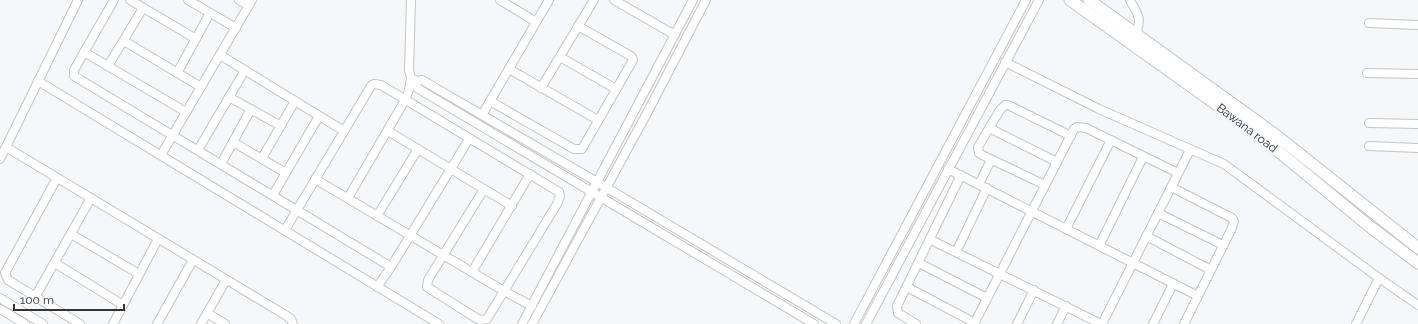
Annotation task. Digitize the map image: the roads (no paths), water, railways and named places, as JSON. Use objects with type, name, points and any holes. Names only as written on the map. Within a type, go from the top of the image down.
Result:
[{"type":"main road","name":"Bawana road","points":[[1070,0],[1255,132],[1369,226],[1418,263]]},
{"type":"main road","name":"Bawana road","points":[[1089,0],[1278,136],[1418,248]]},
{"type":"street","points":[[0,159],[78,0]]},
{"type":"street","points":[[114,0],[74,70],[74,76],[391,267]]},
{"type":"street","points":[[130,0],[196,39]]},
{"type":"street","points":[[188,0],[236,28]]},
{"type":"street","points":[[161,155],[250,3],[239,0]]},
{"type":"street","points":[[410,0],[408,70],[417,88],[814,324]]},
{"type":"street","points":[[482,115],[549,0]]},
{"type":"street","points":[[541,88],[594,0]]},
{"type":"street","points":[[614,0],[675,35]]},
{"type":"street","points":[[522,324],[693,0]]},
{"type":"street","points":[[532,324],[607,188],[706,0]]},
{"type":"street","points":[[854,324],[1026,0]]},
{"type":"street","points":[[866,324],[1039,0]]},
{"type":"street","points":[[1130,0],[1139,17],[1139,25],[1136,34]]},
{"type":"street","points":[[503,1],[536,22]]},
{"type":"street","points":[[108,66],[143,8]]},
{"type":"street","points":[[177,73],[210,13]]},
{"type":"street","points":[[1369,23],[1418,25]]},
{"type":"street","points":[[490,100],[574,149],[582,149],[632,64],[632,57],[578,26]]},
{"type":"street","points":[[124,41],[201,87]]},
{"type":"street","points":[[84,52],[186,112]]},
{"type":"street","points":[[220,55],[344,131]]},
{"type":"street","points":[[560,57],[616,89]]},
{"type":"street","points":[[1006,62],[1099,109],[1224,164],[1418,305]]},
{"type":"street","points":[[509,69],[598,120]]},
{"type":"street","points":[[198,150],[245,70]]},
{"type":"street","points":[[1367,73],[1418,74]]},
{"type":"street","points":[[348,198],[405,100],[413,79]]},
{"type":"street","points":[[413,79],[422,80],[836,324]]},
{"type":"street","points":[[38,81],[439,324]]},
{"type":"street","points":[[285,230],[296,209],[371,86],[374,84],[381,85],[469,139],[557,189],[560,200],[487,319],[480,320],[476,318],[427,287],[428,280],[484,189]]},
{"type":"street","points":[[229,97],[280,126]]},
{"type":"street","points":[[262,158],[295,101]]},
{"type":"street","points":[[1045,185],[982,155],[978,150],[978,147],[1004,105],[1008,105],[1070,136]]},
{"type":"street","points":[[221,164],[251,109]]},
{"type":"street","points":[[273,195],[319,116]]},
{"type":"street","points":[[1369,123],[1418,124]]},
{"type":"street","points":[[907,287],[974,323],[1070,136],[1077,127],[1081,126],[1178,173]]},
{"type":"street","points":[[989,128],[1057,162]]},
{"type":"street","points":[[388,131],[512,206]]},
{"type":"street","points":[[377,287],[391,267],[469,139]]},
{"type":"street","points":[[1066,229],[1111,140]]},
{"type":"street","points":[[234,142],[286,173]]},
{"type":"street","points":[[1369,146],[1418,148]]},
{"type":"street","points":[[6,147],[291,319],[293,324]]},
{"type":"street","points":[[378,216],[418,149]]},
{"type":"street","points":[[930,240],[1102,324],[1190,150]]},
{"type":"street","points":[[1099,246],[1143,156]]},
{"type":"street","points":[[979,184],[991,160]]},
{"type":"street","points":[[948,170],[987,188],[1198,296]]},
{"type":"street","points":[[472,272],[530,174]]},
{"type":"street","points":[[916,324],[901,316],[896,310],[961,175]]},
{"type":"street","points":[[57,178],[5,273],[8,280],[80,324]]},
{"type":"street","points":[[315,179],[504,292],[532,306]]},
{"type":"street","points":[[1171,187],[1232,218],[1234,224],[1184,324]]},
{"type":"street","points":[[956,252],[987,188]]},
{"type":"street","points":[[36,297],[91,198]]},
{"type":"street","points":[[1158,213],[1223,246]]},
{"type":"street","points":[[71,234],[139,274]]},
{"type":"street","points":[[1146,236],[1211,270]]},
{"type":"street","points":[[113,324],[158,239]]},
{"type":"street","points":[[157,324],[193,260]]},
{"type":"street","points":[[54,263],[123,305]]},
{"type":"street","points":[[919,263],[987,298]]},
{"type":"street","points":[[1356,324],[1379,278]]},
{"type":"street","points":[[201,324],[226,280]]},
{"type":"street","points":[[1153,324],[1173,284]]},
{"type":"street","points":[[1017,324],[1034,290]]},
{"type":"street","points":[[0,298],[43,324]]},
{"type":"street","points":[[1057,324],[1066,306]]},
{"type":"street","points":[[0,309],[25,324]]},
{"type":"street","points":[[207,313],[225,324]]}]
